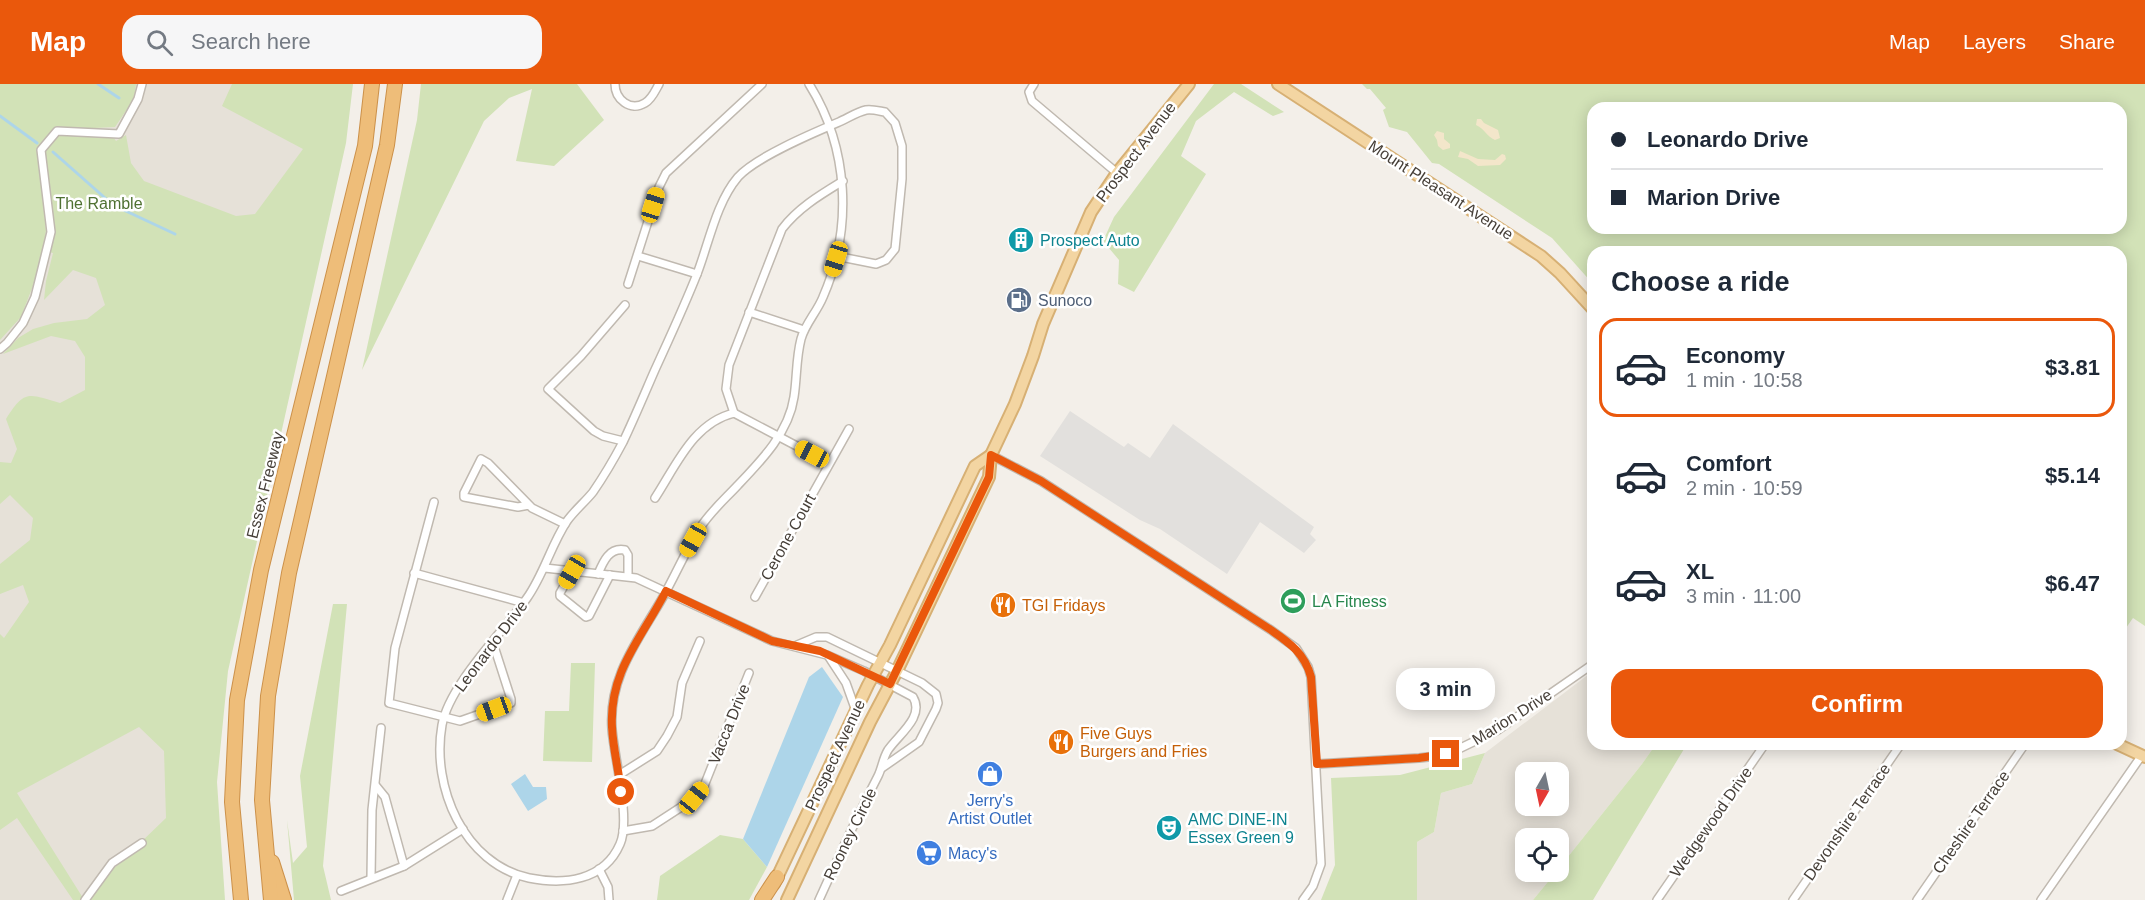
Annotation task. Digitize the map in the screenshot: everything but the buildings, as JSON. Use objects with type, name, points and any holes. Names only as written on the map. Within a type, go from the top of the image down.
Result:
[{"type":"highway","name":"Essex Freeway","points":[[241,900],[232,802],[237,700],[261,570],[365,146],[372,84]]},
{"type":"highway","points":[[271,900],[262,800],[268,696],[289,573],[387,145],[395,84]]},
{"type":"highway","points":[[266,841],[284,900]]},
{"type":"highway","points":[[764,900],[777,877]]},
{"type":"main road","name":"Prospect Avenue","points":[[787,900],[870,722],[897,671],[989,477],[991,455],[1015,404],[1034,356],[1043,324],[1091,212],[1118,173],[1189,84]]},
{"type":"main road","name":"Mount Pleasant Avenue","points":[[1278,84],[1541,256],[1587,302]]},
{"type":"main road","name":"Prospect Avenue","points":[[777,877],[975,466],[991,455]]},
{"type":"main road","points":[[2127,748],[2144,756]]},
{"type":"street","points":[[0,349],[23,323],[34,297],[49,244],[51,232],[41,150],[57,131],[119,134],[138,99],[142,84]]},
{"type":"street","points":[[615,84],[616,94],[620,99],[624,103],[636,106],[647,101],[659,84]]},
{"type":"street","points":[[628,284],[658,187],[666,173],[762,84]]},
{"type":"street","name":"Leonardo Drive","points":[[808,84],[817,99],[828,126],[838,154],[843,180],[844,204],[841,233],[824,296],[804,330],[799,345],[794,402],[790,415],[779,437],[753,470],[701,526],[666,591],[633,645],[619,675],[613,701],[612,728],[619,775],[622,831],[620,844],[599,869],[573,881],[557,882],[517,874],[498,867],[476,848],[463,830],[444,783],[441,736],[444,717],[454,692],[524,603],[545,568],[566,524],[601,480],[623,441],[697,274],[726,197],[738,177],[755,162],[828,126]]},
{"type":"street","points":[[1034,84],[1029,92],[1032,101],[1118,173]]},
{"type":"street","points":[[828,126],[869,109],[885,112],[895,123],[902,146],[902,179],[895,249],[886,260],[876,264],[836,256]]},
{"type":"street","points":[[829,464],[734,413],[728,400],[726,378],[782,229],[802,207],[843,180]]},
{"type":"street","points":[[638,255],[697,274]]},
{"type":"street","points":[[623,441],[594,431],[548,389],[581,356],[625,305]]},
{"type":"street","points":[[749,312],[804,330]]},
{"type":"street","points":[[655,498],[696,434],[721,416],[734,413]]},
{"type":"street","name":"Cerone Court","points":[[755,597],[849,429]]},
{"type":"street","points":[[991,455],[1041,481],[1296,648],[1308,667],[1311,677],[1321,864],[1313,886],[1303,900]]},
{"type":"street","points":[[529,505],[518,507],[464,497],[481,459],[488,463],[529,505],[545,516],[566,524]]},
{"type":"street","points":[[434,502],[395,648],[389,703],[460,722],[511,703],[493,643]]},
{"type":"street","points":[[598,574],[610,553],[619,549],[625,550],[628,555],[628,576]]},
{"type":"street","name":"Rooney Circle","points":[[545,568],[628,576],[666,591],[772,641],[796,645],[827,655],[873,675],[913,697],[917,706],[913,720],[885,753],[882,768],[819,900]]},
{"type":"street","points":[[572,572],[560,596],[586,617],[589,616],[610,574]]},
{"type":"street","points":[[414,573],[524,603]]},
{"type":"street","points":[[796,645],[816,637],[827,637],[897,671]]},
{"type":"street","points":[[619,775],[657,751],[668,736],[677,717],[682,683],[700,641]]},
{"type":"street","points":[[827,655],[846,683],[856,711]]},
{"type":"street","name":"Marion Drive","points":[[1317,764],[1419,758],[1446,754],[1498,730],[1587,667]]},
{"type":"street","name":"Rooney Circle","points":[[882,768],[919,742],[938,703],[936,694],[930,688],[897,671]]},
{"type":"street","name":"Vacca Drive","points":[[622,831],[652,826],[694,798],[704,786],[749,673]]},
{"type":"street","points":[[371,878],[372,810],[381,728]]},
{"type":"street","name":"Wedgewood Drive","points":[[1657,900],[1761,750]]},
{"type":"street","name":"Devonshire Terrace","points":[[1793,900],[1897,750]]},
{"type":"street","name":"Cheshire Terrace","points":[[1917,900],[2021,750]]},
{"type":"street","points":[[2041,900],[2144,756]]},
{"type":"street","points":[[376,786],[385,797],[404,866]]},
{"type":"street","points":[[341,891],[404,866],[463,830]]},
{"type":"street","points":[[85,900],[112,863],[142,843]]},
{"type":"street","points":[[599,869],[608,887],[609,900]]},
{"type":"street","points":[[507,900],[517,874]]},
{"type":"shaded area","points":[[0,84],[315,84],[185,900],[0,900]]},
{"type":"shaded area","points":[[1070,411],[1124,447],[1128,443],[1150,458],[1173,424],[1314,527],[1310,534],[1316,540],[1304,553],[1260,522],[1227,574],[1160,529],[1140,520],[1040,456]]},
{"type":"shaded area","points":[[1587,676],[1587,750],[1652,750],[1569,855],[1569,828],[1515,828],[1515,882],[1548,882],[1533,900],[1417,900],[1417,842],[1434,832],[1441,793],[1472,784],[1485,753]]},
{"type":"green space","name":"The Ramble","points":[[0,84],[136,84],[134,99],[115,127],[53,130],[38,149],[46,231],[39,270],[21,317],[0,340]]},
{"type":"green space","points":[[232,84],[353,84],[346,143],[228,671],[217,782],[225,900],[73,900],[17,818],[0,830],[0,634],[4,638],[29,602],[23,585],[0,594],[0,564],[30,540],[33,518],[10,495],[0,504],[0,462],[11,463],[17,449],[6,419],[12,409],[28,396],[41,397],[60,403],[85,390],[85,357],[75,341],[51,336],[3,354],[18,338],[33,329],[54,323],[87,319],[105,305],[96,278],[73,270],[44,300],[53,253],[48,252],[53,233],[45,152],[58,133],[114,138],[116,141],[126,135],[131,163],[144,181],[236,216],[255,214],[303,149],[222,106]],"holes":[[[139,727],[164,751],[166,818],[83,898],[17,793]]]},
{"type":"green space","points":[[421,84],[577,84],[604,120],[554,166],[516,161],[532,89],[509,98],[484,121],[362,370],[417,120]]},
{"type":"green space","points":[[1214,84],[1241,84],[1284,112],[1273,116],[1234,92],[1196,121],[1181,156],[1206,174],[1134,292],[1118,284],[1119,260],[1103,241],[1114,217]]},
{"type":"green space","points":[[1362,84],[2145,84],[2145,626],[2133,618],[2127,626],[2127,246],[1587,246],[1587,277],[1552,238],[1439,164],[1432,163],[1407,132],[1389,127],[1383,110],[1386,108],[1370,89]]},
{"type":"green space","points":[[333,604],[347,604],[323,866],[331,900],[294,900],[287,820],[293,863],[307,847],[300,776]]},
{"type":"green space","points":[[571,663],[595,663],[592,762],[543,761],[545,711],[569,711]]},
{"type":"green space","points":[[1652,750],[1683,750],[1593,900],[1533,900],[1548,882],[1569,882],[1569,855]]},
{"type":"green space","points":[[1485,753],[1472,784],[1441,793],[1434,832],[1417,842],[1417,900],[1321,900],[1335,865],[1331,778],[1400,775]]},
{"type":"green space","points":[[720,835],[743,839],[767,867],[749,900],[657,900],[660,876]]},
{"type":"sand","points":[[1477,119],[1481,119],[1498,130],[1500,138],[1495,140],[1490,137],[1476,125]]},
{"type":"sand","points":[[1437,131],[1444,133],[1444,139],[1450,144],[1450,148],[1443,150],[1438,146],[1434,135]]},
{"type":"sand","points":[[1460,151],[1478,159],[1495,160],[1502,154],[1506,159],[1500,165],[1478,166],[1468,159],[1458,157]]},
{"type":"water","points":[[822,667],[843,697],[767,867],[743,839],[809,677]]},
{"type":"water","points":[[525,774],[533,787],[546,787],[547,799],[528,811],[511,784]]},
{"type":"waterway","points":[[98,84],[119,98]]},
{"type":"waterway","points":[[0,116],[37,143]]},
{"type":"waterway","points":[[53,152],[113,205],[175,234]]},
{"type":"place","name":"Prospect Auto","points":[[1021,240]]},
{"type":"place","name":"Sunoco","points":[[1019,300]]},
{"type":"place","name":"LA Fitness","points":[[1293,601]]},
{"type":"place","name":"TGI Fridays","points":[[1003,605]]},
{"type":"place","name":"Five Guys Burgers and Fries","points":[[1061,742]]},
{"type":"place","name":"Jerry's Artist Outlet","points":[[990,774]]},
{"type":"place","name":"AMC DINE-IN Essex Green 9","points":[[1169,828]]},
{"type":"place","name":"Macy's","points":[[929,853]]},
{"type":"route","points":[[621,792],[612,728],[613,701],[619,675],[633,645],[666,591],[772,641],[820,651],[890,684],[989,477],[991,455],[1041,481],[1095,515],[1296,648],[1304,658],[1311,677],[1317,764],[1419,758],[1446,754]]}]
